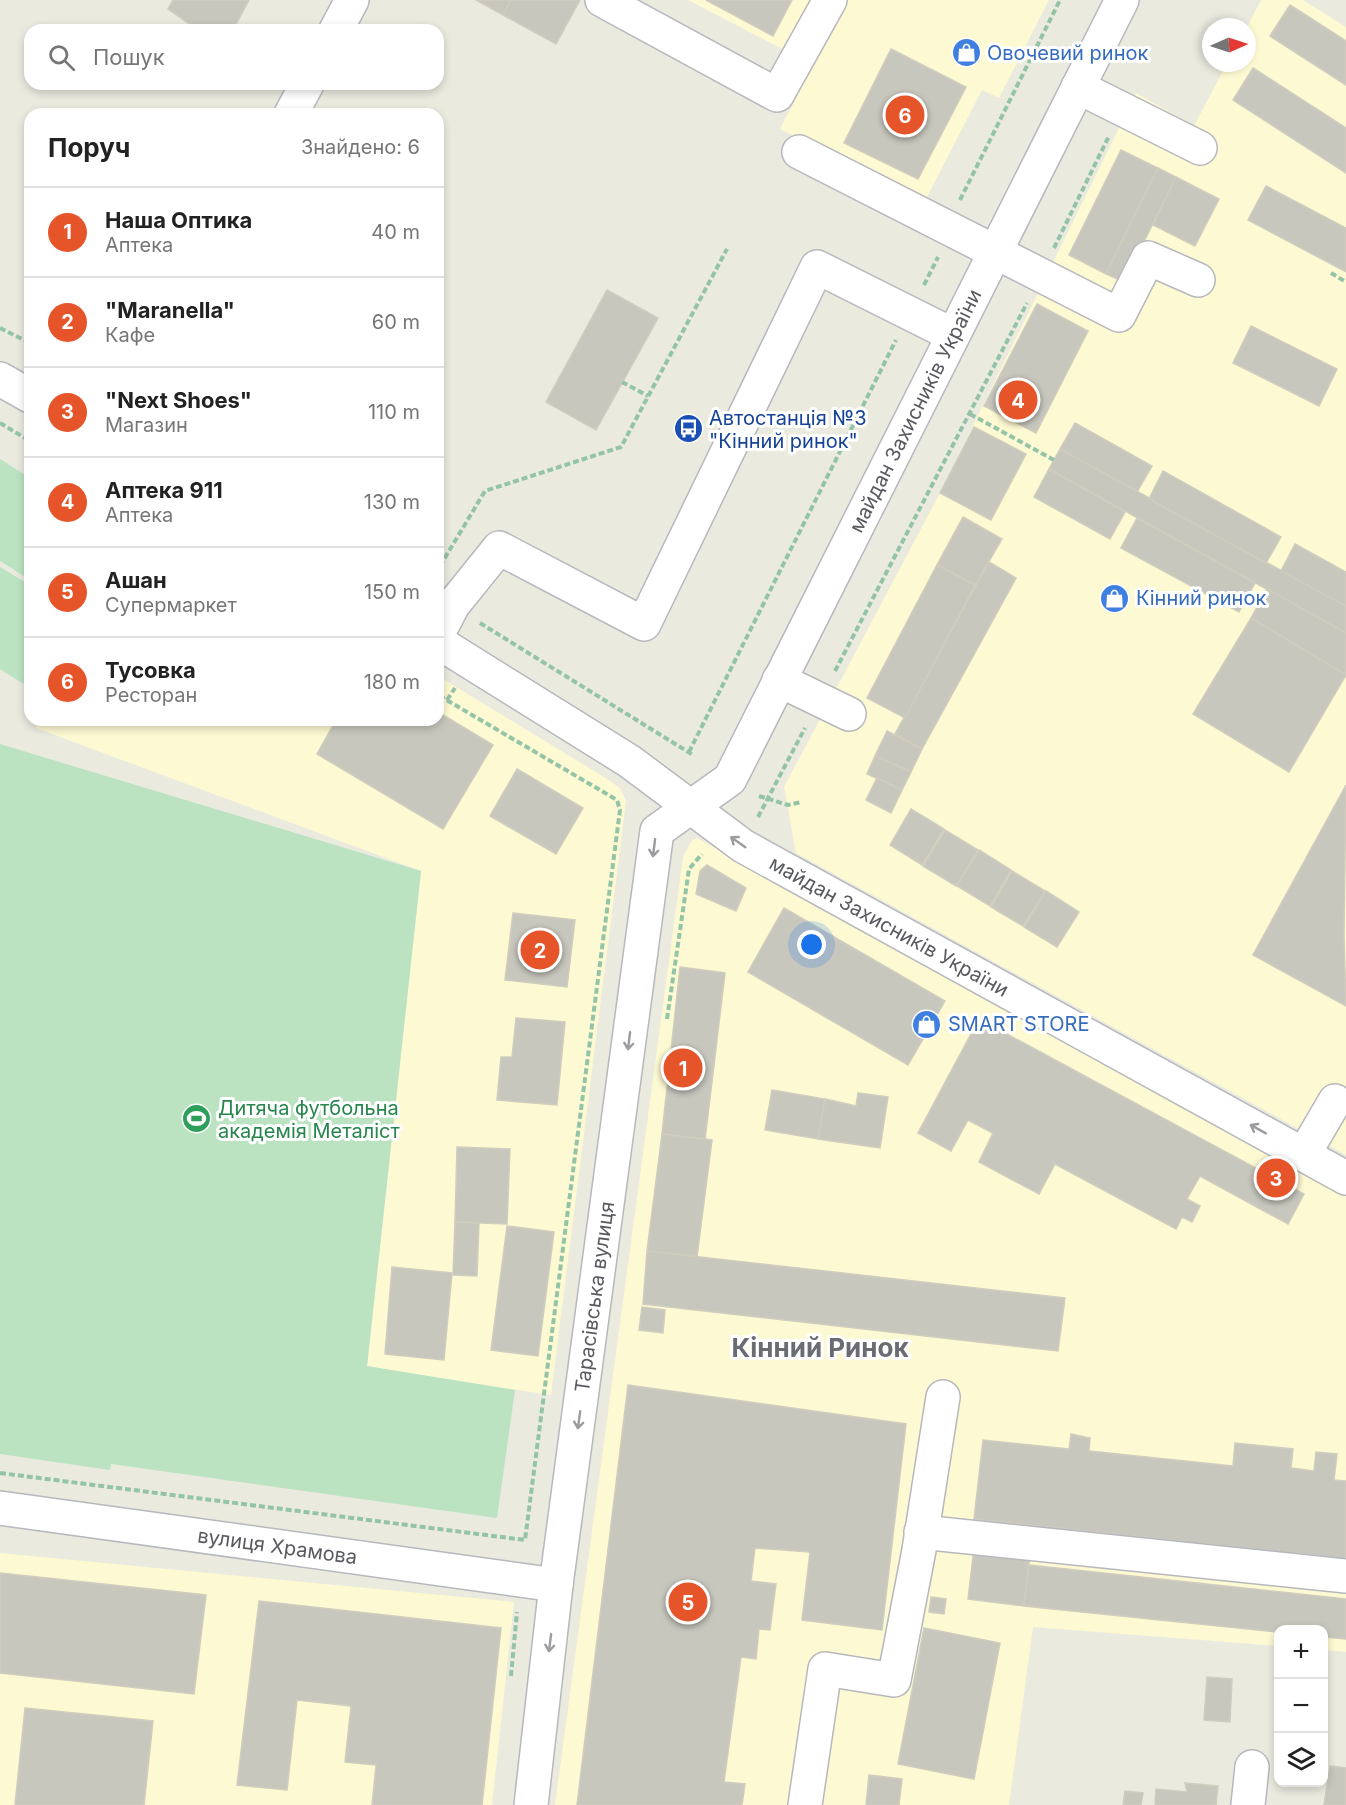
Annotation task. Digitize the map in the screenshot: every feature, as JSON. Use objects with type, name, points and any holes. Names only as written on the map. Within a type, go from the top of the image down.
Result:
[{"type":"street","points":[[339,24],[352,0]]},
{"type":"street","points":[[602,0],[777,95],[830,0]]},
{"type":"street","name":"майдан Захисників України","points":[[690,807],[730,779],[1122,0]]},
{"type":"street","points":[[1078,87],[1200,148]]},
{"type":"street","points":[[294,108],[304,90]]},
{"type":"street","points":[[799,152],[1119,315],[1148,258],[1198,280]]},
{"type":"street","points":[[444,622],[453,605],[499,548],[644,624],[817,267],[953,335]]},
{"type":"street","points":[[0,379],[24,393]]},
{"type":"street","name":"майдан Захисників України","points":[[444,646],[630,761],[743,846],[1304,1155],[1342,1166]]},
{"type":"street","points":[[779,680],[834,707]]},
{"type":"street","name":"Тарасівська вулиця","points":[[531,1805],[556,1585],[657,831],[690,807]]},
{"type":"street","points":[[1304,1155],[1335,1101]]},
{"type":"street","points":[[805,1805],[825,1669],[894,1680],[943,1397]]},
{"type":"street","name":"вулиця Храмова","points":[[0,1508],[556,1585]]},
{"type":"street","points":[[921,1532],[1346,1576]]},
{"type":"street","points":[[1248,1805],[1252,1767]]},
{"type":"path","points":[[472,617],[492,632],[691,754],[939,255],[946,228],[1060,0]]},
{"type":"path","points":[[757,818],[767,800],[834,707],[970,414],[1041,277],[1114,128]]},
{"type":"path","points":[[444,560],[485,491],[621,447],[727,249]]},
{"type":"path","points":[[1331,273],[1346,282]]},
{"type":"path","points":[[0,328],[24,340]]},
{"type":"path","points":[[622,382],[648,396]]},
{"type":"path","points":[[970,414],[1054,460]]},
{"type":"path","points":[[0,423],[24,437]]},
{"type":"path","points":[[447,700],[456,687]]},
{"type":"path","points":[[0,1473],[525,1540],[622,812],[617,800],[611,796],[444,698]]},
{"type":"path","points":[[759,796],[788,805],[802,802]]},
{"type":"path","points":[[666,1022],[689,869],[699,854],[710,851]]},
{"type":"shaded area","points":[[688,0],[809,0],[808,2],[839,17],[848,0],[1049,0],[999,98],[982,90],[926,199],[780,129],[813,65]]},
{"type":"shaded area","name":"Кінний ринок","points":[[1261,0],[1303,0],[1346,27],[1346,1155],[796,853],[784,787],[940,493],[1136,93],[1194,126],[1222,72],[1256,72],[1256,18],[1252,18]]},
{"type":"shaded area","points":[[444,680],[620,788],[626,801],[551,1395],[367,1367],[421,871],[36,728],[37,726],[444,726]]},
{"type":"shaded area","points":[[697,838],[1346,1194],[1346,1652],[1328,1650],[1328,1625],[1274,1625],[1274,1646],[1033,1627],[1009,1805],[555,1805],[683,857],[692,840]]},
{"type":"shaded area","points":[[0,1553],[514,1602],[492,1805],[0,1805]]},
{"type":"green space","points":[[0,459],[24,474],[24,576],[0,561]]},
{"type":"green space","points":[[0,567],[24,581],[24,684],[0,669]]},
{"type":"green space","name":"Дитяча футбольна академія Металіст","points":[[0,744],[421,871],[367,1366],[515,1390],[497,1518],[111,1464],[110,1470],[0,1454]]},
{"type":"building","points":[[173,0],[249,0],[236,24],[189,24],[168,9]]},
{"type":"building","points":[[476,0],[511,0],[503,15]]},
{"type":"building","points":[[511,0],[580,0],[556,44],[503,15]]},
{"type":"building","points":[[706,0],[792,0],[773,36]]},
{"type":"building","points":[[1290,5],[1346,41],[1346,85],[1270,36]]},
{"type":"building","points":[[891,49],[966,87],[918,179],[844,143]]},
{"type":"building","points":[[1256,70],[1346,128],[1346,173],[1233,100],[1250,72],[1256,72]]},
{"type":"building","points":[[1121,150],[1158,168],[1106,274],[1069,255]]},
{"type":"building","points":[[1158,168],[1176,177],[1124,282],[1106,274]]},
{"type":"building","points":[[1176,177],[1219,199],[1195,246],[1153,225]]},
{"type":"building","points":[[1266,186],[1346,228],[1346,272],[1248,220]]},
{"type":"building","points":[[607,290],[658,318],[596,430],[546,402]]},
{"type":"building","points":[[1037,304],[1088,331],[1036,433],[984,406]]},
{"type":"building","points":[[1251,326],[1337,369],[1319,406],[1233,363]]},
{"type":"building","points":[[1075,423],[1152,466],[1137,492],[1060,449]]},
{"type":"building","points":[[974,427],[1026,454],[991,520],[940,493]]},
{"type":"building","points":[[1060,449],[1346,606],[1346,633],[1049,469]]},
{"type":"building","points":[[1049,469],[1125,512],[1110,539],[1034,497]]},
{"type":"building","points":[[1163,471],[1281,537],[1266,563],[1149,499]]},
{"type":"building","points":[[963,517],[1002,539],[975,585],[937,565]]},
{"type":"building","points":[[1137,518],[1255,583],[1239,612],[1121,548]]},
{"type":"building","points":[[1295,544],[1346,572],[1346,606],[1281,571]]},
{"type":"building","points":[[989,562],[1016,578],[922,749],[895,734]]},
{"type":"building","points":[[937,565],[975,585],[905,718],[867,698]]},
{"type":"building","points":[[1267,589],[1346,633],[1346,675],[1251,618]]},
{"type":"building","points":[[1251,618],[1346,675],[1289,772],[1193,714]]},
{"type":"building","points":[[444,716],[493,745],[443,829],[317,754],[333,726],[444,726]]},
{"type":"building","points":[[887,731],[922,749],[911,772],[875,756]]},
{"type":"building","points":[[875,756],[911,772],[902,790],[867,774]]},
{"type":"building","points":[[517,769],[583,808],[556,854],[490,816]]},
{"type":"building","points":[[877,778],[902,790],[891,813],[866,800]]},
{"type":"building","points":[[1346,785],[1344,936],[1346,1006],[1253,955]]},
{"type":"building","points":[[911,809],[944,829],[922,865],[890,845]]},
{"type":"building","points":[[945,830],[978,850],[956,886],[923,866]]},
{"type":"building","points":[[979,850],[1011,870],[990,906],[957,886]]},
{"type":"building","points":[[707,865],[746,888],[736,911],[696,894],[700,871]]},
{"type":"building","points":[[1012,871],[1045,891],[1023,926],[991,907]]},
{"type":"building","points":[[1046,891],[1079,912],[1057,947],[1024,927]]},
{"type":"building","points":[[784,908],[945,1001],[908,1065],[748,972]]},
{"type":"building","points":[[513,913],[575,920],[567,987],[505,980]]},
{"type":"building","points":[[680,967],[725,973],[705,1140],[662,1134]]},
{"type":"building","points":[[516,1018],[565,1022],[557,1105],[497,1100],[501,1057],[512,1057]]},
{"type":"building","points":[[979,1019],[1304,1194],[1288,1224],[1200,1176],[1187,1199],[1200,1206],[1192,1222],[1182,1217],[1176,1229],[1055,1164],[1039,1194],[979,1162],[993,1133],[968,1120],[951,1151],[918,1133]]},
{"type":"building","points":[[772,1090],[825,1099],[818,1139],[765,1130]]},
{"type":"building","points":[[858,1093],[888,1097],[880,1148],[818,1139],[825,1099],[856,1106]]},
{"type":"building","points":[[662,1134],[712,1140],[697,1257],[647,1251]]},
{"type":"building","points":[[457,1147],[510,1149],[507,1224],[455,1222]]},
{"type":"building","points":[[455,1222],[479,1223],[477,1276],[453,1275]]},
{"type":"building","points":[[507,1226],[554,1232],[538,1356],[491,1350]]},
{"type":"building","points":[[647,1251],[1065,1298],[1058,1351],[643,1304]]},
{"type":"building","points":[[392,1267],[452,1273],[444,1360],[385,1354]]},
{"type":"building","points":[[642,1307],[665,1310],[663,1333],[639,1330]]},
{"type":"building","points":[[628,1385],[906,1424],[882,1630],[802,1620],[810,1552],[755,1548],[751,1581],[776,1584],[770,1630],[759,1629],[756,1659],[741,1657],[724,1782],[745,1784],[742,1805],[577,1805]]},
{"type":"building","points":[[1071,1434],[1090,1438],[1089,1451],[1233,1466],[1235,1443],[1293,1449],[1291,1468],[1314,1471],[1316,1452],[1337,1454],[1334,1480],[1346,1481],[1346,1559],[974,1519],[983,1440],[1069,1449]]},
{"type":"building","points":[[974,1548],[1030,1555],[1024,1606],[968,1599]]},
{"type":"building","points":[[1029,1565],[1346,1599],[1346,1639],[1328,1637],[1328,1625],[1274,1625],[1274,1632],[1024,1606]]},
{"type":"building","points":[[0,1573],[206,1595],[194,1694],[0,1673]]},
{"type":"building","points":[[931,1597],[946,1599],[944,1614],[929,1612]]},
{"type":"building","points":[[259,1601],[501,1628],[482,1805],[372,1805],[376,1765],[345,1762],[351,1706],[297,1700],[287,1790],[237,1785]]},
{"type":"building","points":[[924,1628],[1000,1643],[974,1779],[898,1764]]},
{"type":"building","points":[[1207,1677],[1232,1679],[1230,1722],[1204,1720]]},
{"type":"building","points":[[25,1708],[153,1721],[144,1805],[15,1805]]},
{"type":"building","points":[[1330,1766],[1346,1768],[1346,1805],[1324,1805]]},
{"type":"building","points":[[869,1775],[902,1779],[899,1805],[866,1805]]},
{"type":"building","points":[[1185,1783],[1218,1786],[1216,1805],[1155,1805],[1156,1789],[1187,1792]]},
{"type":"building","points":[[1125,1791],[1143,1793],[1141,1805],[1123,1805]]},
{"type":"place","name":"Овочевий ринок","points":[[966,53]]},
{"type":"place","name":"Тусовка","points":[[905,115]]},
{"type":"place","name":"Аптека 911","points":[[1018,400]]},
{"type":"place","name":"Автостанція №3 \"Кінний ринок\"","points":[[688,429]]},
{"type":"place","name":"Кінний ринок","points":[[1115,598]]},
{"type":"place","name":"\"Maranella\"","points":[[540,950]]},
{"type":"place","name":"SMART STORE","points":[[927,1024]]},
{"type":"place","name":"Наша Оптика","points":[[683,1068]]},
{"type":"place","name":"Дитяча футбольна академія Металіст","points":[[197,1119]]},
{"type":"place","name":"\"Next Shoes\"","points":[[1276,1178]]},
{"type":"place","name":"Ашан","points":[[688,1602]]},
{"type":"district","name":"Кінний Ринок","points":[[820,1348]]}]
